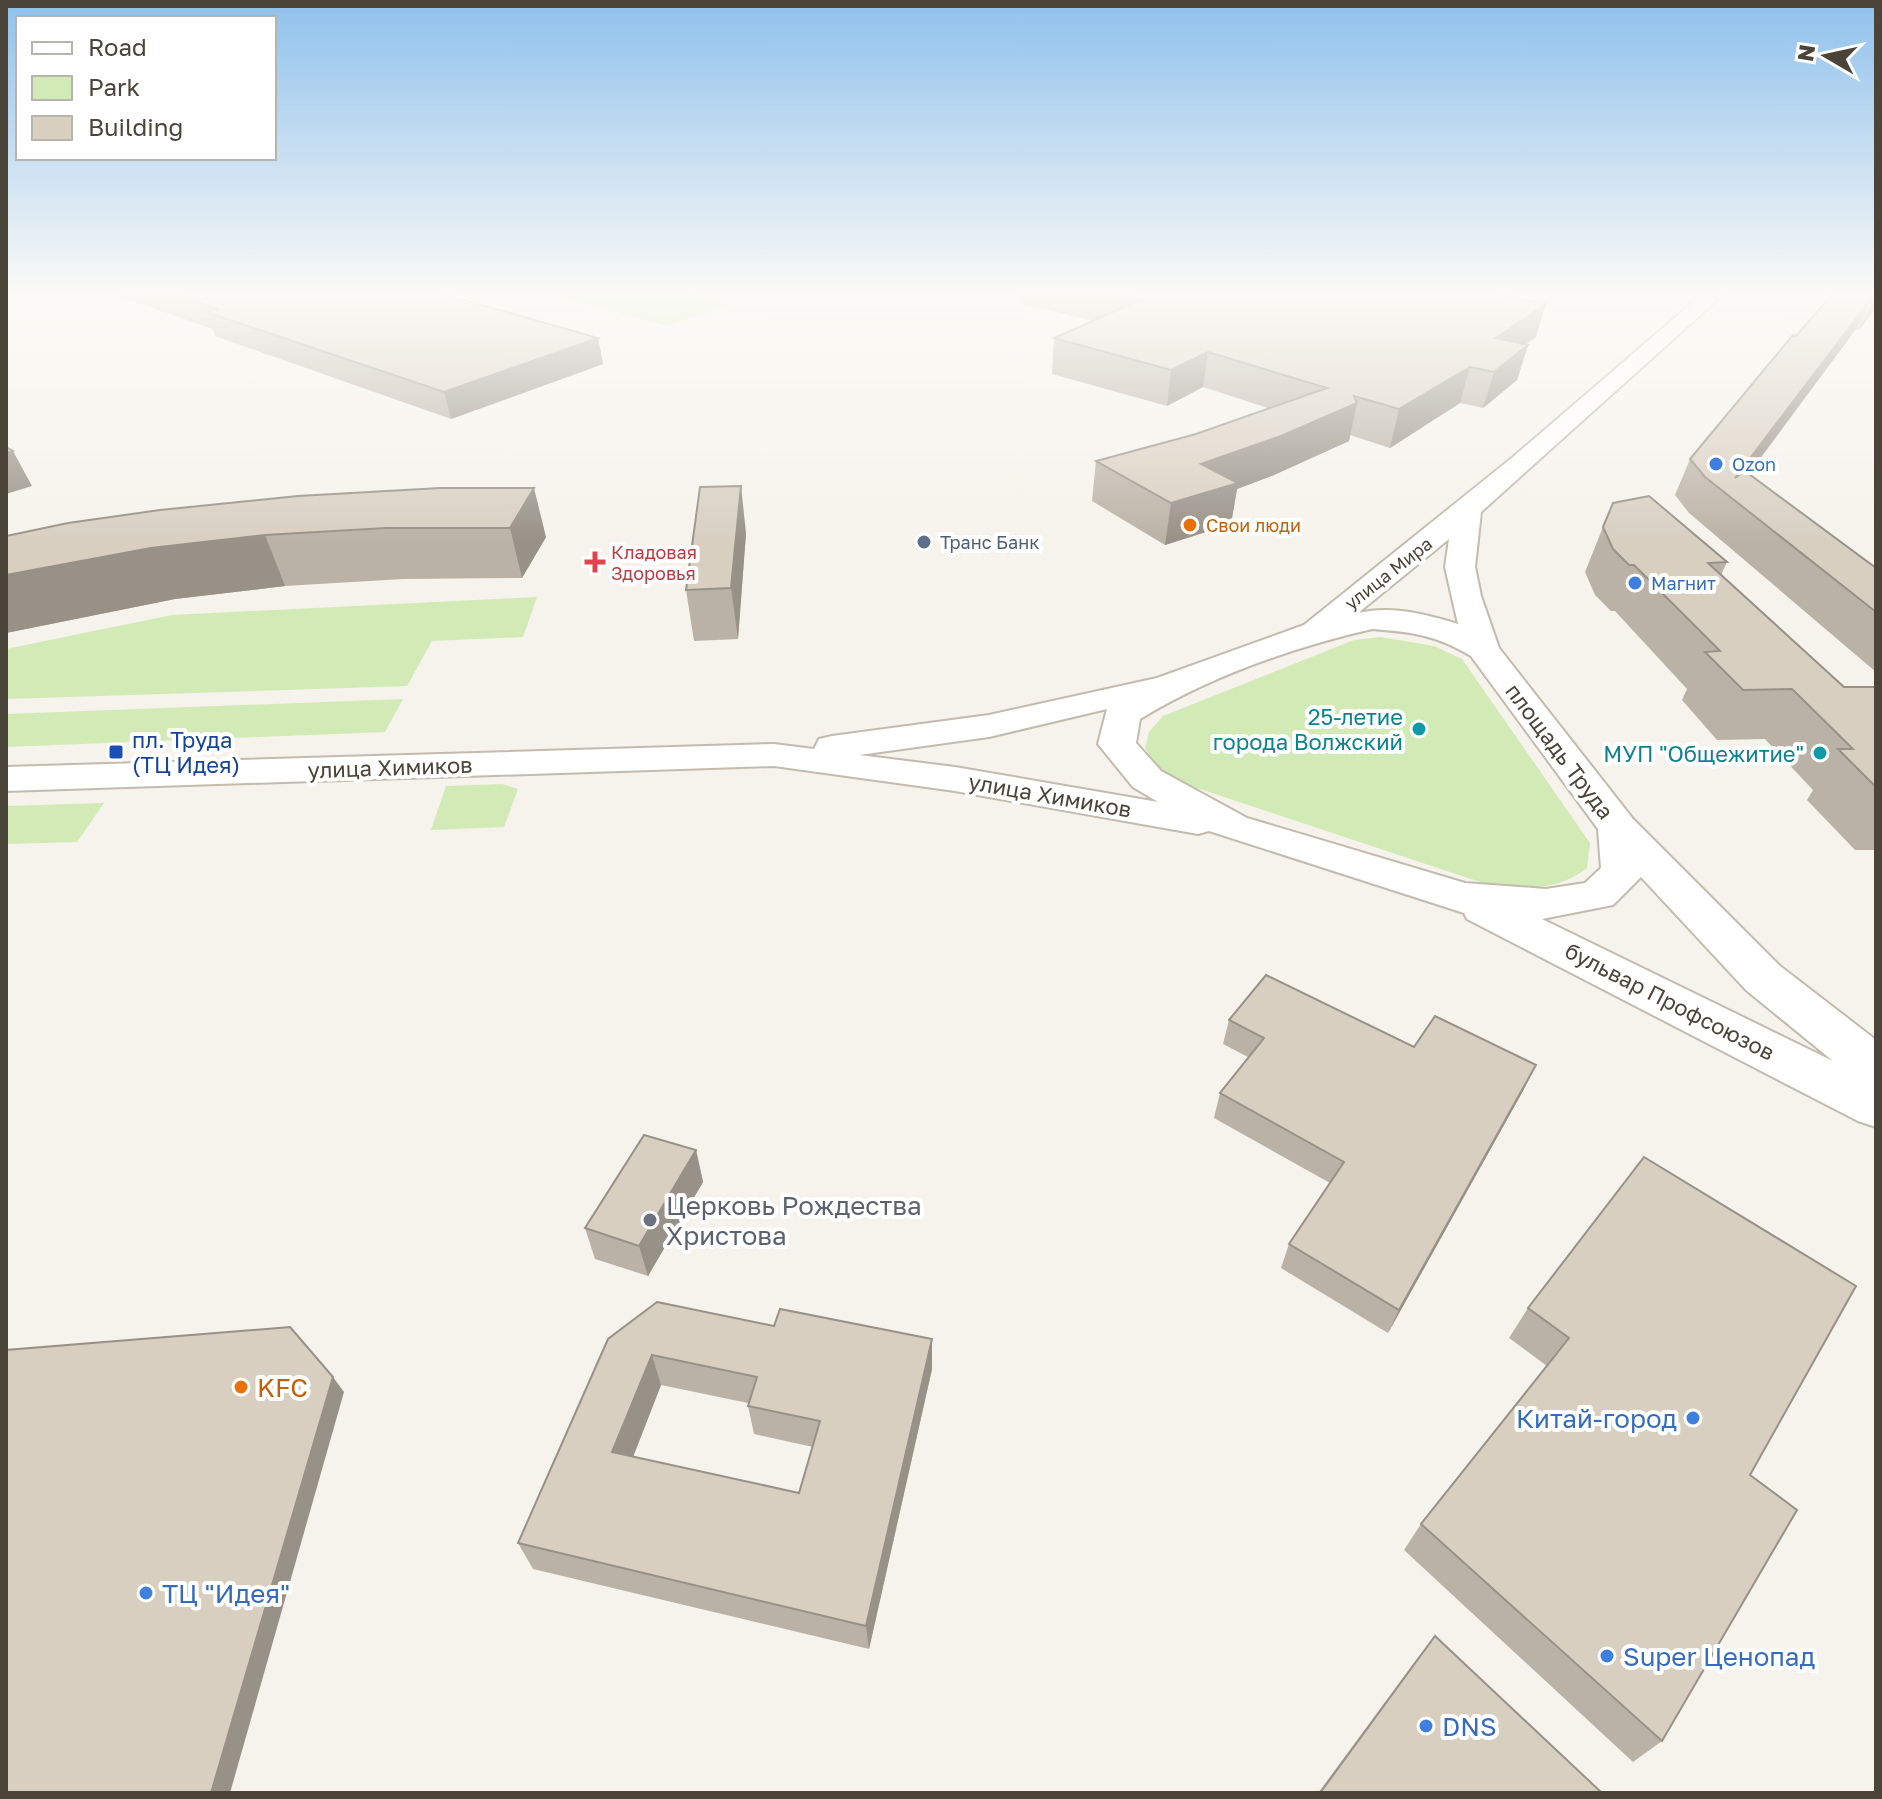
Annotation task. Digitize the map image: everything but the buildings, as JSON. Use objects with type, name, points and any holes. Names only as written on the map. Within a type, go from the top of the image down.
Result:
[{"type":"street","name":"улица Мира","points":[[1309,634],[1467,510],[1625,375]]},
{"type":"street","name":"улица Мира","points":[[1467,510],[1460,567],[1465,596],[1483,649]]},
{"type":"street","name":"площадь Труда","points":[[1372,619],[1421,623],[1457,634],[1483,649],[1618,828],[1623,872],[1598,895],[1546,904],[1463,898],[1232,827],[1147,779],[1117,744],[1122,714],[1175,683],[1309,634],[1372,619]]},
{"type":"street","name":"улица Химиков","points":[[6,779],[774,755],[989,726],[1175,683]]},
{"type":"street","name":"улица Химиков","points":[[774,755],[955,779],[1232,827]]},
{"type":"street","points":[[1618,828],[1763,978],[1876,1068]]},
{"type":"street","name":"бульвар Профсоюзов","points":[[1463,898],[1876,1106]]},
{"type":"green space","points":[[537,597],[523,637],[432,641],[407,686],[6,699],[6,649],[172,615]]},
{"type":"green space","points":[[1380,637],[1434,646],[1462,659],[1590,843],[1587,868],[1552,885],[1489,885],[1173,780],[1156,767],[1145,748],[1149,732],[1163,716],[1354,640]]},
{"type":"green space","points":[[403,699],[385,732],[6,747],[6,714]]},
{"type":"green space","points":[[502,784],[518,789],[504,827],[431,830],[446,786]]},
{"type":"green space","points":[[104,803],[77,842],[6,844],[6,806]]},
{"type":"place","name":"Ozon","points":[[1716,464]]},
{"type":"place","name":"Свои люди","points":[[1190,525]]},
{"type":"place","name":"Транс Банк","points":[[924,542]]},
{"type":"place","name":"Кладовая Здоровья","points":[[595,562]]},
{"type":"place","name":"Магнит","points":[[1635,583]]},
{"type":"place","name":"25-летие города Волжский","points":[[1419,729]]},
{"type":"place","name":"пл. Труда (ТЦ Идея)","points":[[116,752]]},
{"type":"place","name":"МУП \"Общежитие\"","points":[[1820,753]]},
{"type":"place","name":"Церковь Рождества Христова","points":[[650,1220]]},
{"type":"place","name":"KFC","points":[[241,1387]]},
{"type":"place","name":"Китай-город","points":[[1693,1418]]},
{"type":"place","name":"ТЦ \"Идея\"","points":[[146,1593]]},
{"type":"place","name":"Super Ценопад","points":[[1607,1656]]},
{"type":"place","name":"DNS","points":[[1426,1726]]}]
